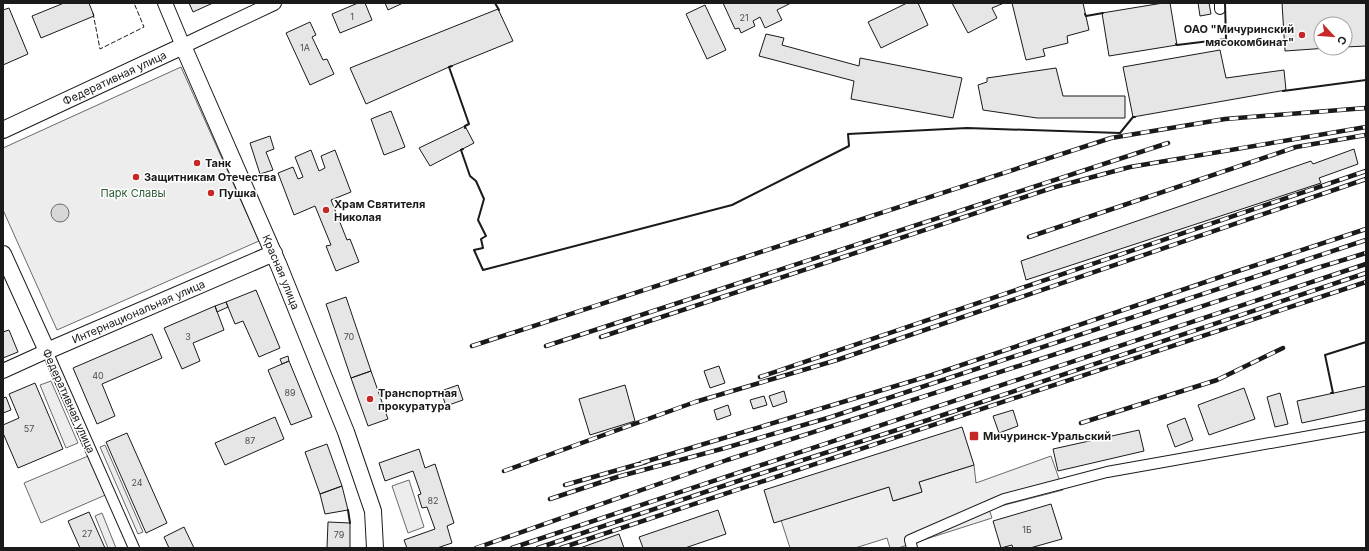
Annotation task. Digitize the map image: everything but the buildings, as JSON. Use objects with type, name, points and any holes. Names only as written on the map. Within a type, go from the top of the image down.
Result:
[{"type":"main road","name":"Красная улица","points":[[165,3],[274,253],[346,432],[372,511],[376,548]]},
{"type":"main road","points":[[183,46],[274,3]]},
{"type":"main road","name":"Федеративная улица","points":[[3,130],[183,46]]},
{"type":"main road","name":"Интернациональная улица","points":[[3,371],[274,253]]},
{"type":"main road","name":"Федеративная улица","points":[[3,254],[47,351]]},
{"type":"street","name":"Федеративная улица","points":[[47,351],[134,548]]},
{"type":"street","points":[[911,544],[1004,499],[1106,472],[1366,426]]},
{"type":"shaded area","name":"Парк Славы","points":[[181,67],[259,241],[57,330],[3,210],[3,148]]},
{"type":"shaded area","points":[[60,204],[66,207],[69,213],[66,219],[60,222],[54,219],[51,213],[54,207]]},
{"type":"shaded area","points":[[51,381],[78,443],[66,448],[40,385]]},
{"type":"shaded area","points":[[105,445],[143,532],[138,534],[100,447]]},
{"type":"shaded area","points":[[93,454],[110,493],[41,523],[24,483]]},
{"type":"shaded area","points":[[1051,456],[1063,490],[989,509],[992,518],[898,548],[890,548],[887,538],[855,548],[790,548],[781,520],[889,487],[894,501],[922,492],[919,482],[974,465],[976,483]]},
{"type":"shaded area","points":[[409,480],[424,527],[408,533],[392,486]]},
{"type":"shaded area","points":[[102,513],[116,548],[108,548],[95,516]]},
{"type":"railway","points":[[472,346],[1111,138],[1225,119],[1366,108]]},
{"type":"railway","points":[[601,337],[1055,187],[1130,167],[1366,127]]},
{"type":"railway","points":[[1029,237],[1296,147],[1366,135]]},
{"type":"railway","points":[[546,346],[1168,143]]},
{"type":"railway","points":[[760,377],[1366,171]]},
{"type":"railway","points":[[504,471],[695,402],[837,360],[1366,179]]},
{"type":"railway","points":[[641,463],[932,375],[1366,229]]},
{"type":"railway","points":[[550,499],[617,477],[725,448],[831,417],[1366,240]]},
{"type":"railway","points":[[476,548],[727,460],[1366,253]]},
{"type":"railway","points":[[512,548],[1366,264]]},
{"type":"railway","points":[[538,548],[744,479],[928,420],[1366,273]]},
{"type":"railway","points":[[561,548],[1366,282]]},
{"type":"railway","points":[[1081,423],[1217,380],[1283,348]]},
{"type":"railway","points":[[565,485],[646,462]]},
{"type":"fence","points":[[93,13],[100,49],[144,27],[134,3]]},
{"type":"wall","points":[[495,3],[499,10]]},
{"type":"wall","points":[[1176,44],[1226,39],[1225,3]]},
{"type":"wall","points":[[1085,14],[1086,16],[1103,13]]},
{"type":"wall","points":[[452,66],[449,67],[469,124],[465,126],[465,128]]},
{"type":"wall","points":[[1283,91],[1366,80]]},
{"type":"wall","points":[[463,149],[461,150],[470,176],[476,181],[484,199],[478,220],[486,236],[481,239],[483,248],[474,250],[483,270],[732,205],[849,146],[848,134],[967,128],[1120,133],[1133,117],[1135,117]]},
{"type":"wall","points":[[1331,393],[1333,393],[1325,355],[1366,342]]},
{"type":"wall","points":[[348,510],[350,523]]},
{"type":"place","name":"ОАО \"Мичуринский мясокомбинат\"","points":[[1302,35]]},
{"type":"place","name":"Танк","points":[[197,163]]},
{"type":"place","name":"Защитникам Отечества","points":[[136,177]]},
{"type":"place","name":"Пушка","points":[[211,193]]},
{"type":"place","name":"Храм Святителя Николая","points":[[326,210]]},
{"type":"place","name":"Транспортная прокуратура","points":[[370,399]]},
{"type":"place","name":"Мичуринск-Уральский","points":[[974,436]]}]
